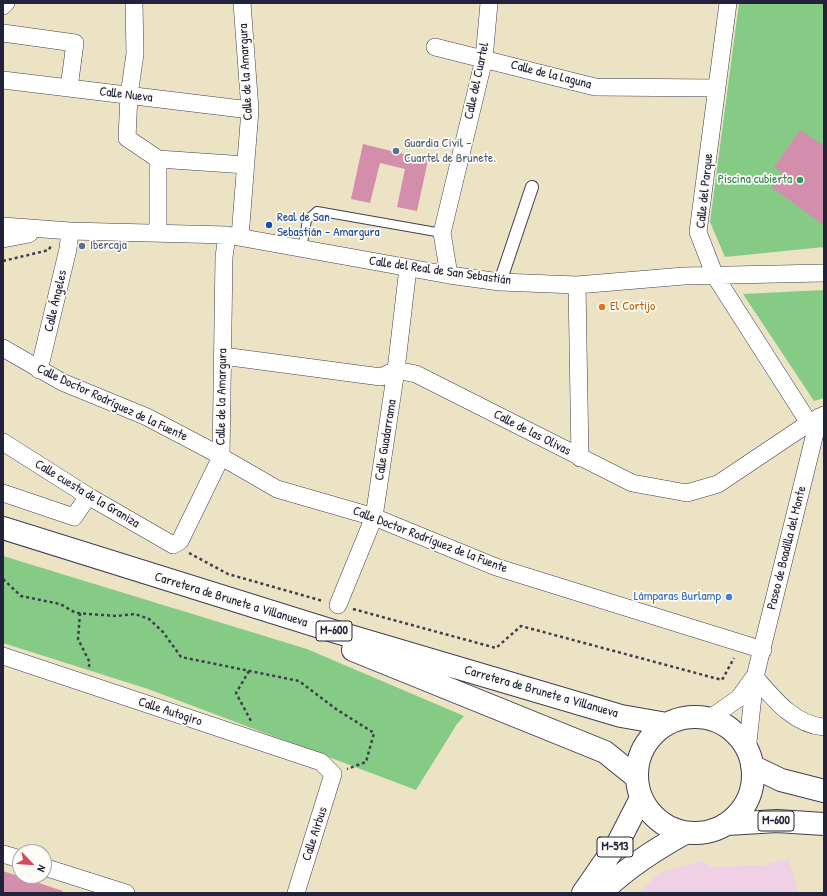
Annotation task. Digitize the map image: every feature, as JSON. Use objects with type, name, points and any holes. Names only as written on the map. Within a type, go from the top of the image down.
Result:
[{"type":"main road","name":"Carretera de Brunete a Villanueva","points":[[3,528],[333,631],[621,716],[667,724]]},
{"type":"main road","name":"Carretera de Brunete a Villanueva","points":[[3,539],[39,548],[276,622],[360,653],[605,752],[638,787]]},
{"type":"main road","name":"M-600","points":[[750,759],[751,788],[743,808],[727,824],[700,834],[685,833],[658,821],[638,787],[640,756],[650,738],[667,724],[680,719],[694,717],[709,719],[732,731],[750,759],[782,780],[824,791]]},
{"type":"main road","name":"M-513","points":[[583,893],[619,841],[638,787]]},
{"type":"main road","name":"M-600","points":[[727,824],[777,821],[824,824]]},
{"type":"main road","name":"M-513","points":[[601,893],[612,882],[649,852],[685,833]]},
{"type":"street","points":[[3,6],[6,3]]},
{"type":"street","points":[[134,3],[135,54],[129,96],[127,138],[158,159],[246,165]]},
{"type":"street","name":"Calle de la Amargura","points":[[173,545],[180,541],[221,457],[224,257],[233,236],[246,165],[250,110],[242,3]]},
{"type":"street","name":"Calle del Cuartel","points":[[449,275],[442,233],[484,58],[489,3]]},
{"type":"street","name":"Calle del Parque","points":[[728,3],[698,232],[715,276],[817,418]]},
{"type":"street","points":[[3,33],[75,43],[69,88]]},
{"type":"street","name":"Calle de la Laguna","points":[[435,47],[484,58],[595,87],[717,88]]},
{"type":"street","name":"Calle Nueva","points":[[3,80],[250,110]]},
{"type":"street","points":[[158,159],[158,232]]},
{"type":"street","points":[[500,282],[532,187]]},
{"type":"street","name":"Calle del Real de San Sebastián","points":[[3,226],[64,230],[158,232],[233,236],[408,268],[500,282],[577,285],[684,276],[824,273]]},
{"type":"street","name":"Calle del Real de San Sebastián","points":[[3,239],[64,230]]},
{"type":"street","name":"Calle Ángeles","points":[[39,370],[68,249],[64,230]]},
{"type":"street","name":"Calle Guadarrama","points":[[338,605],[374,516],[396,370],[408,268]]},
{"type":"street","points":[[577,285],[580,458]]},
{"type":"street","name":"Calle Doctor Rodríguez de la Fuente","points":[[3,348],[62,382],[147,416],[277,489],[374,516],[496,566],[763,650]]},
{"type":"street","points":[[223,356],[381,377],[396,370]]},
{"type":"street","name":"Calle de las Olivas","points":[[396,370],[416,374],[632,483],[687,493],[718,484],[817,418]]},
{"type":"street","name":"Paseo de Boadilla del Monte","points":[[750,759],[754,677],[763,650],[817,418]]},
{"type":"street","name":"Calle cuesta de la Graniza","points":[[3,442],[88,496],[173,545]]},
{"type":"street","points":[[3,493],[74,517],[88,496]]},
{"type":"street","name":"Calle Autogiro","points":[[3,656],[321,762],[333,774]]},
{"type":"street","points":[[754,677],[785,710],[815,727],[824,728]]},
{"type":"street","name":"Paseo de Boadilla del Monte","points":[[709,719],[739,698],[754,677]]},
{"type":"street","name":"Calle Airbus","points":[[296,893],[333,774]]},
{"type":"street","points":[[52,870],[100,889],[126,893]]},
{"type":"lane","points":[[302,249],[307,220],[317,211],[442,233]]},
{"type":"path","points":[[173,545],[228,574],[496,648],[521,626],[722,680],[742,644]]},
{"type":"path","points":[[3,579],[21,596],[60,604],[80,613],[116,616],[135,614],[150,619],[163,632],[181,657],[299,681],[336,709],[374,733],[366,762],[333,774]]},
{"type":"path","points":[[80,613],[78,639],[90,663],[83,683]]},
{"type":"path","points":[[246,737],[252,723],[236,693],[249,671]]},
{"type":"shaded area","points":[[788,858],[799,893],[638,893],[659,873],[702,861],[711,867],[765,865]]},
{"type":"green space","points":[[739,3],[824,3],[824,247],[725,257],[710,222]]},
{"type":"green space","points":[[824,290],[824,398],[814,401],[743,294]]},
{"type":"green space","points":[[3,556],[307,649],[464,716],[457,724],[416,790],[148,689],[3,643]]},
{"type":"building","name":"Piscina cubierta","points":[[800,130],[824,146],[824,225],[771,187],[782,172],[774,167]]},
{"type":"building","points":[[363,144],[428,160],[417,211],[397,207],[405,169],[380,163],[370,203],[351,199]]},
{"type":"building","points":[[3,871],[12,874],[12,884],[42,884],[63,891],[62,893],[3,893]]},
{"type":"place","name":"Guardia Civil - Cuartel de Brunete.","points":[[396,151]]},
{"type":"place","name":"Piscina cubierta","points":[[800,180]]},
{"type":"place","name":"Real de San Sebastián - Amargura","points":[[269,225]]},
{"type":"place","name":"Ibercaja","points":[[82,246]]},
{"type":"place","name":"El Cortijo","points":[[602,307]]},
{"type":"place","name":"Lámparas Burlamp","points":[[729,597]]}]
